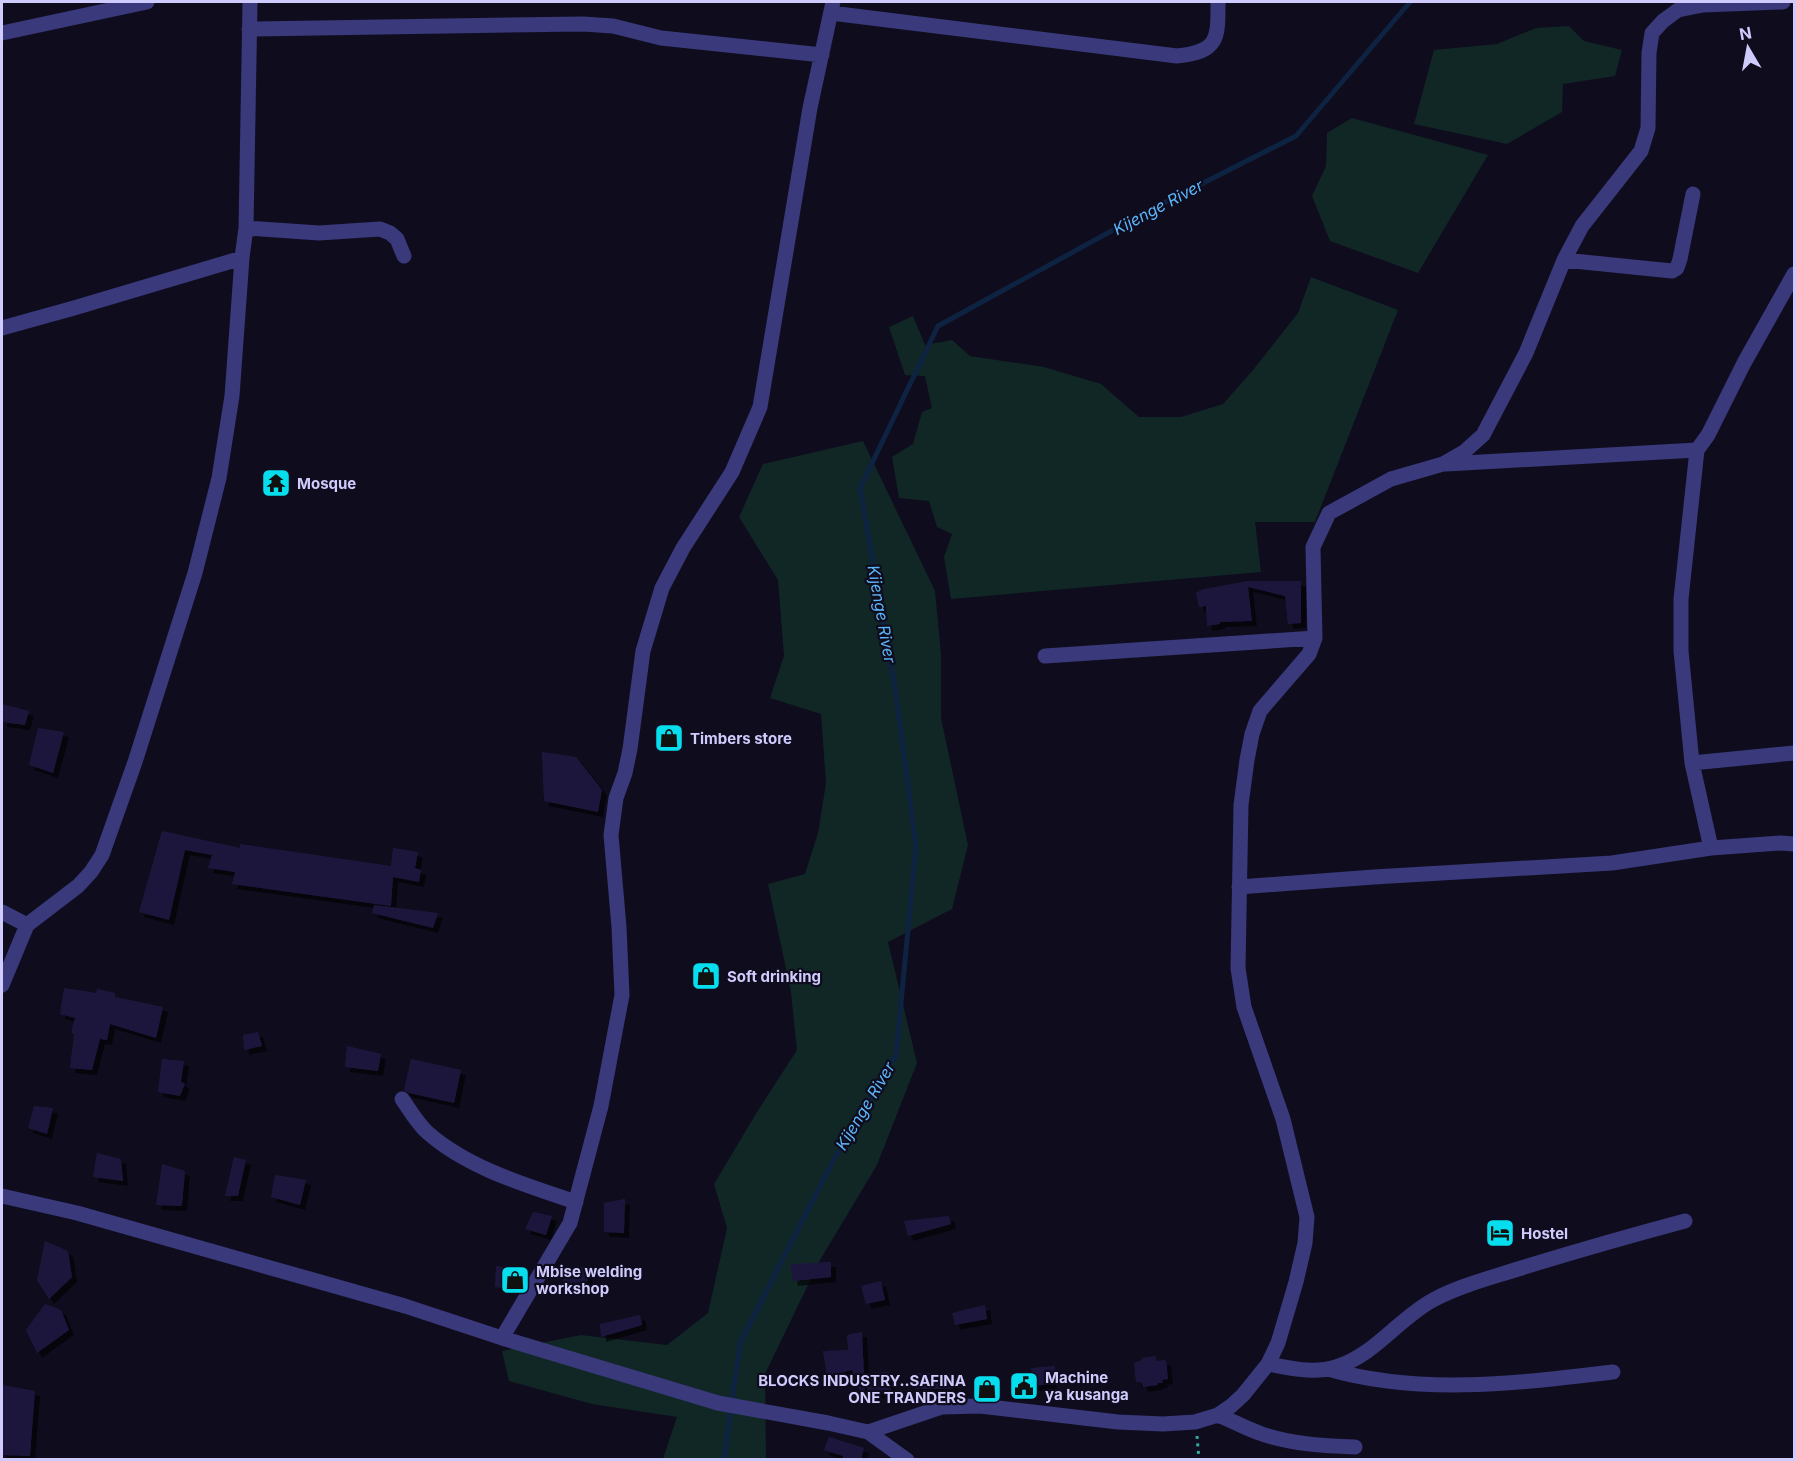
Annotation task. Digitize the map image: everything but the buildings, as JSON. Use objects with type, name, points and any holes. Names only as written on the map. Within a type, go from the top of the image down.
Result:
[{"type":"street","points":[[2,33],[147,2]]},
{"type":"street","points":[[502,1338],[570,1223],[601,1106],[622,1006],[620,936],[610,835],[616,798],[630,749],[643,651],[662,588],[682,548],[732,472],[760,407],[810,108],[832,7],[1177,57],[1195,55],[1207,49],[1215,39],[1218,31],[1218,2]]},
{"type":"street","points":[[868,1432],[942,1407],[980,1406],[1118,1422],[1163,1424],[1195,1422],[1218,1414],[1243,1395],[1268,1364],[1278,1342],[1296,1282],[1305,1243],[1307,1217],[1283,1119],[1244,1006],[1238,968],[1241,805],[1252,734],[1260,711],[1309,654],[1315,638],[1313,547],[1329,513],[1391,479],[1443,464],[1464,453],[1483,435],[1526,353],[1564,260],[1582,226],[1641,151],[1648,128],[1649,53],[1652,33],[1678,10],[1703,5],[1783,2]]},
{"type":"street","points":[[2,985],[27,925],[78,886],[102,855],[135,762],[195,573],[219,478],[232,396],[246,228],[249,29],[246,3]]},
{"type":"street","points":[[249,29],[593,25],[613,26],[661,38],[822,55]]},
{"type":"street","points":[[1564,260],[1672,271],[1677,268],[1680,259],[1693,194]]},
{"type":"street","points":[[246,228],[320,234],[380,229],[398,239],[404,256]]},
{"type":"street","points":[[2,328],[242,258]]},
{"type":"street","points":[[1711,848],[1692,763],[1681,651],[1681,599],[1697,450],[1708,435],[1743,363],[1794,274]]},
{"type":"street","points":[[1443,464],[1676,453],[1697,450]]},
{"type":"street","points":[[1045,656],[1315,638]]},
{"type":"street","points":[[1692,763],[1794,753]]},
{"type":"street","points":[[1239,887],[1612,863],[1711,848],[1794,844]]},
{"type":"street","points":[[2,912],[27,925]]},
{"type":"street","points":[[402,1099],[425,1130],[443,1145],[493,1173],[576,1202]]},
{"type":"street","points":[[2,1196],[77,1213],[382,1300],[718,1403],[868,1432],[900,1452],[907,1460]]},
{"type":"street","points":[[1268,1364],[1303,1370],[1329,1369],[1351,1361],[1385,1338],[1432,1300],[1540,1262],[1684,1221]]},
{"type":"street","points":[[1329,1369],[1355,1377],[1449,1385],[1514,1384],[1612,1372]]},
{"type":"street","points":[[1218,1414],[1261,1434],[1277,1438],[1355,1447]]},
{"type":"path","points":[[1195,1422],[1199,1460]]},
{"type":"green space","points":[[1569,26],[1584,41],[1622,50],[1615,76],[1563,84],[1562,112],[1507,144],[1414,124],[1434,50],[1497,44],[1536,28]]},
{"type":"green space","points":[[1352,118],[1488,155],[1418,273],[1330,241],[1312,196],[1326,166],[1327,133]]},
{"type":"green space","points":[[1311,277],[1398,310],[1315,522],[1255,522],[1261,572],[951,599],[944,557],[952,534],[937,527],[929,501],[899,498],[892,457],[913,444],[922,412],[932,408],[925,376],[905,375],[889,327],[913,316],[925,345],[952,340],[970,356],[1044,367],[1101,384],[1139,417],[1181,417],[1223,404],[1298,313]]},
{"type":"green space","points":[[863,441],[935,591],[941,654],[941,718],[968,845],[952,909],[888,942],[917,1063],[877,1165],[820,1260],[765,1374],[766,1459],[663,1459],[677,1417],[592,1404],[509,1381],[502,1351],[581,1335],[667,1345],[708,1313],[727,1228],[714,1184],[797,1050],[791,992],[768,884],[805,874],[818,833],[826,783],[821,714],[770,698],[784,656],[778,580],[739,517],[763,464]]},
{"type":"waterway","name":"Kijenge River","points":[[724,1460],[740,1343],[835,1157],[896,1055],[916,846],[896,694],[860,488],[938,326],[1146,212],[1296,136],[1410,2]]},
{"type":"place","name":"Mosque","points":[[276,483]]},
{"type":"place","name":"Timbers store","points":[[669,738]]},
{"type":"place","name":"Soft drinking","points":[[706,976]]},
{"type":"place","name":"Hostel","points":[[1500,1233]]},
{"type":"place","name":"Mbise welding workshop","points":[[515,1280]]},
{"type":"place","name":"Machine ya kusanga","points":[[1024,1386]]},
{"type":"place","name":"BLOCKS INDUSTRY..SAFINA ONE TRANDERS","points":[[987,1389]]}]
